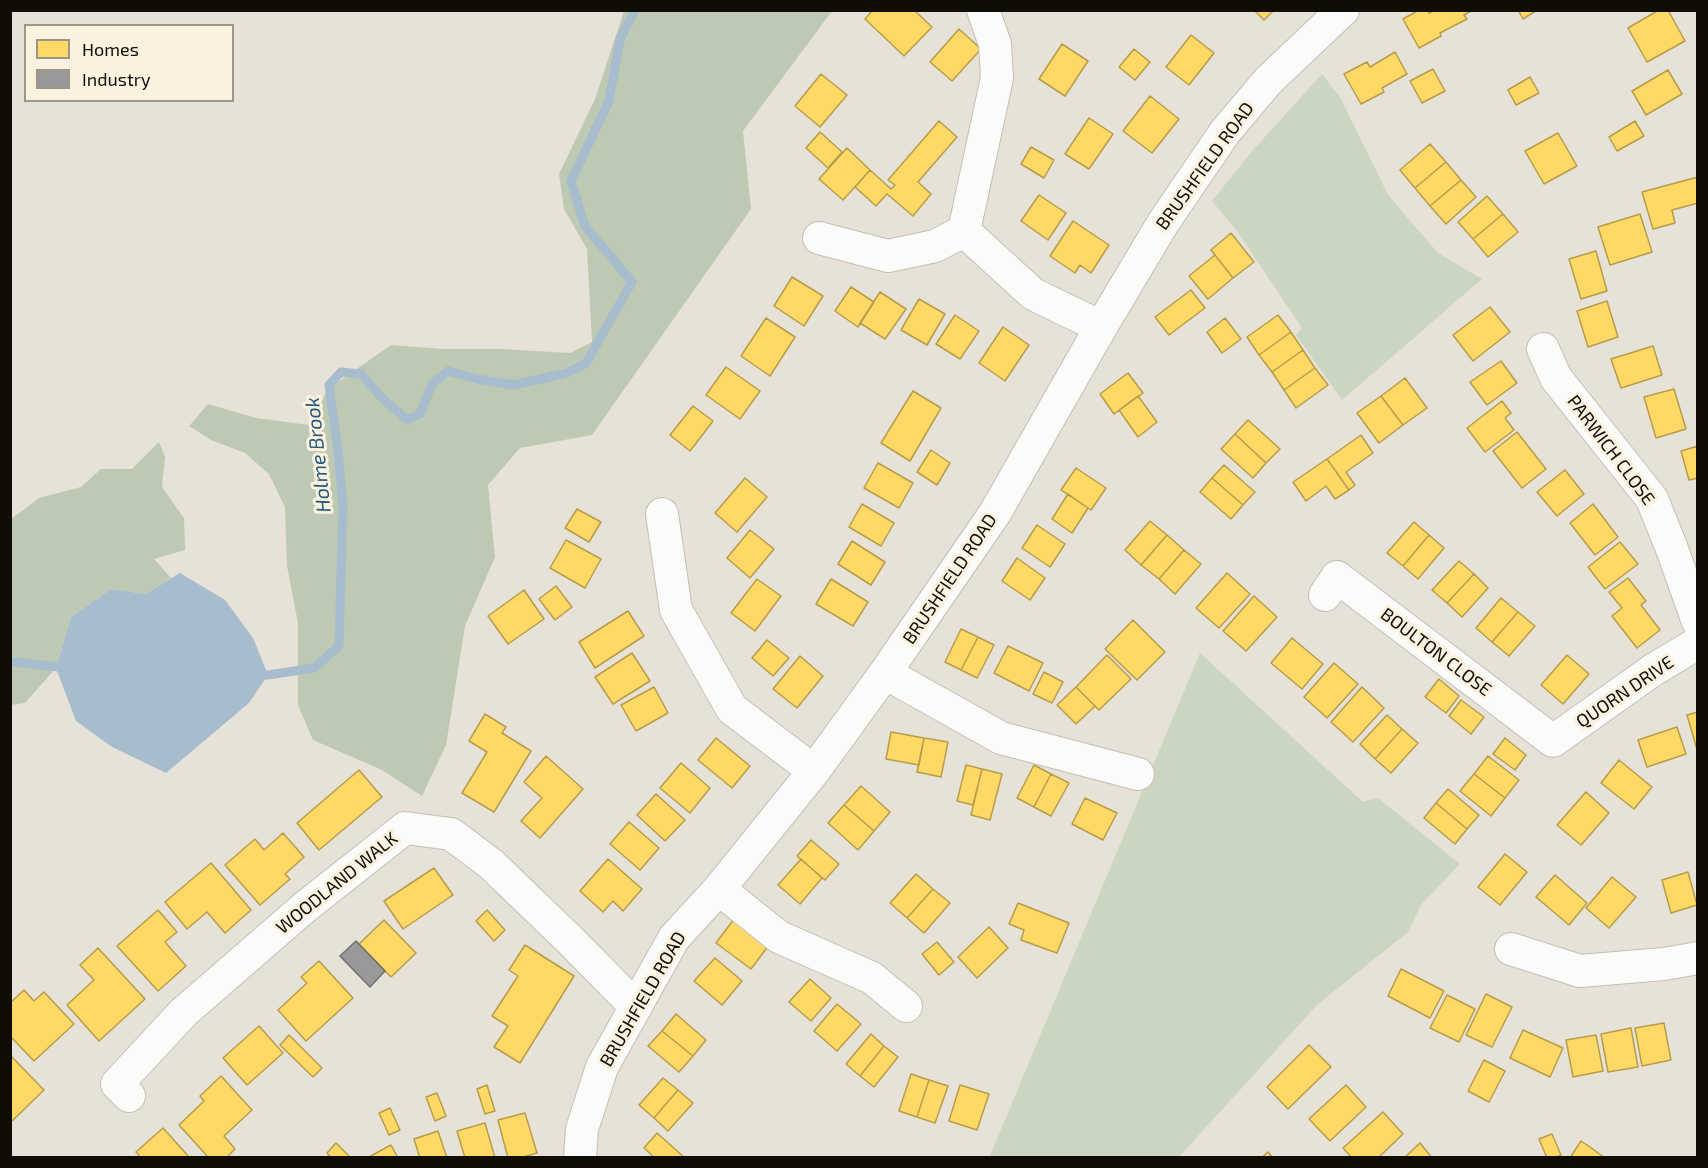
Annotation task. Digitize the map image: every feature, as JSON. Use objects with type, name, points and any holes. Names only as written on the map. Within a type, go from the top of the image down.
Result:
[{"type":"street","points":[[964,231],[997,78],[995,44],[983,10]]},
{"type":"street","name":"BRUSHFIELD ROAD","points":[[580,1158],[582,1129],[602,1067],[674,939],[720,889],[814,771],[885,673],[995,513],[1163,223],[1225,132],[1268,81],[1343,10]]},
{"type":"street","points":[[819,238],[888,256],[934,246],[964,231]]},
{"type":"street","points":[[964,231],[1033,294],[1101,327]]},
{"type":"street","name":"PARWICH CLOSE","points":[[1543,349],[1556,378],[1652,499],[1698,622]]},
{"type":"street","points":[[662,514],[676,609],[732,709],[814,771]]},
{"type":"street","name":"BOULTON CLOSE","points":[[1324,595],[1337,577],[1553,741]]},
{"type":"street","name":"QUORN DRIVE","points":[[1553,741],[1653,670],[1698,643]]},
{"type":"street","points":[[885,673],[1001,738],[1138,774]]},
{"type":"street","name":"WOODLAND WALK","points":[[129,1096],[117,1084],[184,1012],[305,907],[405,828],[451,834],[491,864],[636,1007]]},
{"type":"street","points":[[720,889],[779,937],[872,978],[906,1006]]},
{"type":"street","points":[[1510,949],[1580,971],[1664,964],[1698,958]]},
{"type":"green space","points":[[624,11],[832,11],[743,131],[751,209],[592,435],[520,448],[488,485],[495,557],[465,626],[446,745],[422,796],[382,770],[313,740],[298,705],[298,623],[287,566],[285,507],[269,474],[245,453],[211,440],[189,426],[208,404],[256,418],[309,425],[328,389],[391,345],[570,353],[592,342],[587,249],[564,209],[559,174],[595,99]]},
{"type":"green space","points":[[1322,74],[1340,97],[1388,195],[1438,253],[1482,279],[1342,400],[1296,335],[1302,328],[1237,231],[1212,201],[1253,150]]},
{"type":"green space","points":[[159,442],[165,457],[162,487],[184,518],[185,550],[154,559],[171,578],[145,594],[111,589],[71,617],[56,668],[25,703],[11,705],[11,519],[39,498],[81,487],[101,469],[132,469]]},
{"type":"green space","points":[[1200,653],[1363,802],[1378,798],[1460,864],[1421,905],[1408,932],[1317,1005],[1179,1157],[989,1158]]},
{"type":"water","points":[[180,573],[225,600],[253,638],[268,675],[249,703],[166,773],[112,747],[76,721],[56,668],[71,617],[111,589],[145,594]]},
{"type":"building: Homes","points":[[873,10],[914,10],[932,27],[904,56],[865,19]]},
{"type":"building: Homes","points":[[1254,10],[1274,10],[1264,20]]},
{"type":"building: Homes","points":[[1419,10],[1428,10],[1429,13],[1435,10],[1473,10],[1464,15],[1467,19],[1440,33],[1441,36],[1419,48],[1403,19]]},
{"type":"building: Homes","points":[[1518,10],[1537,10],[1523,19]]},
{"type":"building: Homes","points":[[1659,10],[1668,10],[1685,41],[1647,62],[1628,28]]},
{"type":"building: Homes","points":[[959,29],[981,49],[952,81],[930,62]]},
{"type":"building: Homes","points":[[1191,35],[1214,53],[1189,85],[1166,67]]},
{"type":"building: Homes","points":[[1062,44],[1088,61],[1065,96],[1039,79]]},
{"type":"building: Homes","points":[[1134,49],[1150,62],[1135,80],[1119,67]]},
{"type":"building: Homes","points":[[1395,52],[1407,74],[1382,88],[1384,92],[1361,104],[1344,74],[1367,62],[1370,67]]},
{"type":"building: Homes","points":[[1433,69],[1445,91],[1422,103],[1410,81]]},
{"type":"building: Homes","points":[[1668,70],[1682,94],[1646,115],[1632,91]]},
{"type":"building: Homes","points":[[821,74],[847,95],[820,127],[795,106]]},
{"type":"building: Homes","points":[[1530,77],[1539,93],[1516,105],[1508,90]]},
{"type":"building: Homes","points":[[1150,96],[1179,119],[1152,153],[1123,131]]},
{"type":"building: Homes","points":[[1089,118],[1113,134],[1089,169],[1065,154]]},
{"type":"building: Homes","points":[[939,121],[957,137],[918,182],[931,194],[913,216],[887,194],[876,206],[855,187],[870,170],[891,189],[895,185],[888,180]]},
{"type":"building: Homes","points":[[1635,121],[1644,136],[1617,151],[1609,137]]},
{"type":"building: Homes","points":[[820,132],[842,152],[828,168],[806,148]]},
{"type":"building: Homes","points":[[1558,133],[1577,166],[1544,184],[1525,151]]},
{"type":"building: Homes","points":[[1430,144],[1446,162],[1415,188],[1400,170]]},
{"type":"building: Homes","points":[[1031,147],[1054,160],[1044,178],[1021,164]]},
{"type":"building: Homes","points":[[847,148],[870,170],[843,200],[819,179]]},
{"type":"building: Homes","points":[[1446,162],[1461,180],[1430,206],[1415,188]]},
{"type":"building: Homes","points":[[1698,177],[1698,203],[1672,210],[1675,223],[1653,229],[1642,192]]},
{"type":"building: Homes","points":[[1461,180],[1476,197],[1446,224],[1430,206]]},
{"type":"building: Homes","points":[[1039,195],[1066,213],[1048,240],[1021,221]]},
{"type":"building: Homes","points":[[1487,196],[1503,214],[1473,239],[1458,222]]},
{"type":"building: Homes","points":[[1503,214],[1518,232],[1488,257],[1473,239]]},
{"type":"building: Homes","points":[[1640,214],[1652,252],[1610,265],[1598,227]]},
{"type":"building: Homes","points":[[1073,221],[1109,245],[1091,273],[1080,265],[1075,273],[1050,256]]},
{"type":"building: Homes","points":[[1231,233],[1254,262],[1233,278],[1211,250]]},
{"type":"building: Homes","points":[[1596,251],[1607,291],[1581,299],[1569,259]]},
{"type":"building: Homes","points":[[1215,255],[1233,278],[1208,299],[1189,276]]},
{"type":"building: Homes","points":[[792,277],[823,296],[804,326],[774,306]]},
{"type":"building: Homes","points":[[851,287],[874,302],[858,327],[835,311]]},
{"type":"building: Homes","points":[[1191,290],[1205,308],[1169,335],[1155,317]]},
{"type":"building: Homes","points":[[880,292],[906,309],[885,339],[860,323]]},
{"type":"building: Homes","points":[[919,299],[945,314],[927,345],[901,330]]},
{"type":"building: Homes","points":[[1607,301],[1618,337],[1588,347],[1577,311]]},
{"type":"building: Homes","points":[[1490,307],[1510,332],[1473,361],[1453,335]]},
{"type":"building: Homes","points":[[955,315],[979,331],[960,359],[936,344]]},
{"type":"building: Homes","points":[[1278,315],[1291,332],[1259,355],[1247,337]]},
{"type":"building: Homes","points":[[766,318],[795,337],[770,376],[741,356]]},
{"type":"building: Homes","points":[[1225,318],[1241,339],[1222,353],[1207,332]]},
{"type":"building: Homes","points":[[1003,327],[1029,345],[1005,381],[979,363]]},
{"type":"building: Homes","points":[[1291,332],[1303,350],[1272,372],[1259,355]]},
{"type":"building: Homes","points":[[1653,346],[1662,375],[1621,388],[1611,359]]},
{"type":"building: Homes","points":[[1303,350],[1315,368],[1284,390],[1272,372]]},
{"type":"building: Homes","points":[[1501,361],[1517,383],[1487,405],[1470,382]]},
{"type":"building: Homes","points":[[726,367],[760,391],[740,419],[706,395]]},
{"type":"building: Homes","points":[[1315,368],[1328,385],[1296,408],[1284,390]]},
{"type":"building: Homes","points":[[1128,373],[1143,393],[1114,414],[1100,394]]},
{"type":"building: Homes","points":[[1405,378],[1427,408],[1403,425],[1381,396]]},
{"type":"building: Homes","points":[[1674,389],[1686,429],[1656,438],[1644,397]]},
{"type":"building: Homes","points":[[913,391],[941,408],[910,461],[881,443]]},
{"type":"building: Homes","points":[[1138,396],[1157,422],[1138,437],[1119,410]]},
{"type":"building: Homes","points":[[1381,396],[1403,425],[1379,443],[1357,413]]},
{"type":"building: Homes","points":[[1502,401],[1511,413],[1505,418],[1514,430],[1485,452],[1467,428]]},
{"type":"building: Homes","points":[[693,406],[713,421],[690,451],[670,435]]},
{"type":"building: Homes","points":[[1248,420],[1280,449],[1266,463],[1235,434]]},
{"type":"building: Homes","points":[[1517,432],[1546,469],[1522,488],[1493,451]]},
{"type":"building: Homes","points":[[1235,434],[1266,463],[1253,478],[1221,449]]},
{"type":"building: Homes","points":[[1361,435],[1373,453],[1346,472],[1355,485],[1349,490],[1327,459]]},
{"type":"building: Homes","points":[[1698,446],[1698,478],[1689,480],[1681,451]]},
{"type":"building: Homes","points":[[931,450],[950,463],[937,485],[917,472]]},
{"type":"building: Homes","points":[[1327,459],[1349,490],[1335,499],[1326,486],[1306,501],[1293,482]]},
{"type":"building: Homes","points":[[878,463],[913,483],[899,508],[864,488]]},
{"type":"building: Homes","points":[[1224,465],[1255,492],[1243,505],[1212,478]]},
{"type":"building: Homes","points":[[1076,468],[1106,488],[1091,510],[1061,490]]},
{"type":"building: Homes","points":[[1565,470],[1584,494],[1557,516],[1537,492]]},
{"type":"building: Homes","points":[[745,478],[767,497],[737,532],[715,513]]},
{"type":"building: Homes","points":[[1212,478],[1243,505],[1231,519],[1200,492]]},
{"type":"building: Homes","points":[[1068,494],[1088,508],[1072,533],[1052,519]]},
{"type":"building: Homes","points":[[862,504],[894,523],[881,546],[849,527]]},
{"type":"building: Homes","points":[[1593,504],[1618,537],[1595,555],[1570,523]]},
{"type":"building: Homes","points":[[577,509],[601,522],[589,542],[565,528]]},
{"type":"building: Homes","points":[[1150,521],[1167,535],[1141,565],[1125,550]]},
{"type":"building: Homes","points":[[1414,522],[1429,535],[1403,566],[1387,553]]},
{"type":"building: Homes","points":[[1037,525],[1065,544],[1050,567],[1022,548]]},
{"type":"building: Homes","points":[[750,530],[774,549],[750,578],[727,558]]},
{"type":"building: Homes","points":[[1167,535],[1184,550],[1159,579],[1141,565]]},
{"type":"building: Homes","points":[[1429,535],[1444,548],[1418,579],[1403,566]]},
{"type":"building: Homes","points":[[566,540],[601,559],[585,588],[550,568]]},
{"type":"building: Homes","points":[[852,541],[885,562],[871,585],[838,564]]},
{"type":"building: Homes","points":[[1620,542],[1638,564],[1605,589],[1588,567]]},
{"type":"building: Homes","points":[[1184,550],[1201,564],[1175,594],[1159,579]]},
{"type":"building: Homes","points":[[1017,558],[1045,578],[1030,600],[1002,581]]},
{"type":"building: Homes","points":[[1459,561],[1474,574],[1447,603],[1432,590]]},
{"type":"building: Homes","points":[[1227,573],[1250,594],[1219,628],[1196,608]]},
{"type":"building: Homes","points":[[1474,574],[1488,588],[1462,617],[1447,603]]},
{"type":"building: Homes","points":[[1628,578],[1646,601],[1641,605],[1660,630],[1637,648],[1612,616],[1622,608],[1609,592]]},
{"type":"building: Homes","points":[[757,579],[781,596],[755,631],[731,613]]},
{"type":"building: Homes","points":[[831,579],[868,602],[853,626],[816,604]]},
{"type":"building: Homes","points":[[556,586],[572,607],[555,620],[539,599]]},
{"type":"building: Homes","points":[[524,590],[544,619],[508,644],[488,616]]},
{"type":"building: Homes","points":[[1254,596],[1277,617],[1246,651],[1223,631]]},
{"type":"building: Homes","points":[[1501,598],[1518,612],[1492,642],[1476,628]]},
{"type":"building: Homes","points":[[628,611],[644,636],[595,668],[579,642]]},
{"type":"building: Homes","points":[[1518,612],[1535,626],[1509,656],[1492,642]]},
{"type":"building: Homes","points":[[1133,620],[1165,652],[1137,680],[1105,649]]},
{"type":"building: Homes","points":[[961,629],[978,637],[961,670],[945,662]]},
{"type":"building: Homes","points":[[978,637],[994,645],[977,678],[961,670]]},
{"type":"building: Homes","points":[[1292,638],[1323,664],[1302,689],[1271,663]]},
{"type":"building: Homes","points":[[767,640],[789,658],[773,676],[752,658]]},
{"type":"building: Homes","points":[[1008,646],[1043,663],[1029,691],[994,673]]},
{"type":"building: Homes","points":[[632,653],[650,681],[613,704],[595,677]]},
{"type":"building: Homes","points":[[1107,655],[1131,679],[1099,710],[1076,687]]},
{"type":"building: Homes","points":[[1567,655],[1589,674],[1563,704],[1541,685]]},
{"type":"building: Homes","points":[[800,656],[823,676],[797,708],[773,689]]},
{"type":"building: Homes","points":[[1334,663],[1358,684],[1327,718],[1304,697]]},
{"type":"building: Homes","points":[[1044,672],[1063,682],[1052,703],[1033,694]]},
{"type":"building: Homes","points":[[1439,679],[1459,696],[1446,713],[1425,697]]},
{"type":"building: Homes","points":[[654,687],[668,713],[636,731],[621,705]]},
{"type":"building: Homes","points":[[1076,687],[1095,706],[1076,724],[1057,705]]},
{"type":"building: Homes","points":[[1362,687],[1384,708],[1353,742],[1331,722]]},
{"type":"building: Homes","points":[[1461,700],[1484,717],[1471,734],[1449,716]]},
{"type":"building: Homes","points":[[1698,712],[1698,753],[1687,715]]},
{"type":"building: Homes","points":[[485,714],[506,727],[502,733],[531,751],[494,812],[462,793],[487,752],[469,741]]},
{"type":"building: Homes","points":[[1387,715],[1402,729],[1375,759],[1360,744]]},
{"type":"building: Homes","points":[[1677,727],[1686,754],[1647,767],[1638,740]]},
{"type":"building: Homes","points":[[1402,729],[1418,743],[1391,773],[1375,759]]},
{"type":"building: Homes","points":[[891,732],[924,738],[919,765],[886,759]]},
{"type":"building: Homes","points":[[716,738],[750,766],[732,788],[698,760]]},
{"type":"building: Homes","points":[[924,738],[948,742],[941,777],[917,772]]},
{"type":"building: Homes","points":[[1505,738],[1526,755],[1515,770],[1493,754]]},
{"type":"building: Homes","points":[[546,756],[583,789],[540,838],[521,821],[542,798],[524,782]]},
{"type":"building: Homes","points":[[1488,756],[1519,780],[1505,798],[1474,774]]},
{"type":"building: Homes","points":[[1619,760],[1652,787],[1634,809],[1601,783]]},
{"type":"building: Homes","points":[[681,763],[710,788],[690,813],[660,788]]},
{"type":"building: Homes","points":[[966,765],[982,769],[973,805],[957,801]]},
{"type":"building: Homes","points":[[1034,765],[1051,774],[1034,807],[1017,798]]},
{"type":"building: Homes","points":[[982,769],[1002,774],[990,820],[971,815]]},
{"type":"building: Homes","points":[[359,770],[382,797],[319,850],[297,823]]},
{"type":"building: Homes","points":[[1051,774],[1069,783],[1051,816],[1034,807]]},
{"type":"building: Homes","points":[[1474,774],[1505,798],[1491,816],[1460,791]]},
{"type":"building: Homes","points":[[861,786],[890,812],[874,831],[844,805]]},
{"type":"building: Homes","points":[[1448,789],[1479,815],[1467,829],[1436,803]]},
{"type":"building: Homes","points":[[1586,792],[1609,813],[1581,845],[1557,825]]},
{"type":"building: Homes","points":[[656,794],[685,820],[665,841],[637,815]]},
{"type":"building: Homes","points":[[1085,798],[1117,813],[1103,840],[1072,824]]},
{"type":"building: Homes","points":[[1436,803],[1467,829],[1455,844],[1424,818]]},
{"type":"building: Homes","points":[[844,805],[874,831],[858,850],[828,823]]},
{"type":"building: Homes","points":[[629,822],[659,848],[640,870],[610,844]]},
{"type":"building: Homes","points":[[283,833],[304,857],[285,874],[290,879],[260,905],[225,865],[255,839],[264,850]]},
{"type":"building: Homes","points":[[811,840],[839,864],[825,880],[797,856]]},
{"type":"building: Homes","points":[[1505,854],[1527,872],[1500,905],[1478,887]]},
{"type":"building: Homes","points":[[608,859],[642,889],[623,911],[613,901],[603,912],[580,891]]},
{"type":"building: Homes","points":[[801,859],[822,878],[800,904],[778,885]]},
{"type":"building: Homes","points":[[211,863],[251,910],[225,933],[207,912],[187,929],[165,902]]},
{"type":"building: Homes","points":[[434,868],[453,895],[403,929],[384,901]]},
{"type":"building: Homes","points":[[1688,872],[1697,905],[1671,913],[1662,880]]},
{"type":"building: Homes","points":[[916,874],[933,889],[907,918],[890,903]]},
{"type":"building: Homes","points":[[1555,875],[1587,903],[1569,925],[1536,897]]},
{"type":"building: Homes","points":[[1612,877],[1636,897],[1609,928],[1586,908]]},
{"type":"building: Homes","points":[[933,889],[950,903],[924,933],[907,918]]},
{"type":"building: Homes","points":[[1018,903],[1069,923],[1057,953],[1021,940],[1024,930],[1009,924]]},
{"type":"building: Homes","points":[[158,910],[177,932],[165,942],[186,966],[158,991],[117,946]]},
{"type":"building: Homes","points":[[487,910],[505,930],[494,941],[476,921]]},
{"type":"building: Homes","points":[[734,919],[769,945],[751,969],[716,943]]},
{"type":"building: Homes","points":[[384,920],[416,953],[391,977],[359,944]]},
{"type":"building: Homes","points":[[989,927],[1008,948],[977,978],[958,957]]},
{"type":"building: Homes","points":[[937,942],[954,962],[939,975],[922,954]]},
{"type":"building: Homes","points":[[525,945],[574,976],[520,1063],[494,1047],[508,1026],[492,1016],[518,976],[509,970]]},
{"type":"building: Homes","points":[[98,948],[145,999],[99,1041],[67,1005],[94,980],[80,965]]},
{"type":"building: Homes","points":[[715,958],[742,981],[722,1005],[694,981]]},
{"type":"building: Homes","points":[[319,961],[353,998],[306,1041],[278,1010],[307,983],[301,977]]},
{"type":"building: Homes","points":[[1401,969],[1444,991],[1430,1018],[1388,996]]},
{"type":"building: Homes","points":[[810,979],[831,998],[811,1021],[789,1002]]},
{"type":"building: Homes","points":[[24,990],[34,1001],[44,992],[74,1024],[34,1061],[10,1036],[10,1003]]},
{"type":"building: Homes","points":[[1486,994],[1512,1007],[1492,1047],[1466,1035]]},
{"type":"building: Homes","points":[[1447,995],[1475,1009],[1459,1042],[1430,1028]]},
{"type":"building: Homes","points":[[837,1004],[861,1024],[837,1051],[814,1031]]},
{"type":"building: Homes","points":[[676,1014],[706,1040],[693,1056],[662,1031]]},
{"type":"building: Homes","points":[[1664,1023],[1671,1060],[1642,1066],[1635,1028]]},
{"type":"building: Homes","points":[[259,1026],[283,1053],[247,1085],[223,1058]]},
{"type":"building: Homes","points":[[1631,1028],[1638,1067],[1608,1072],[1601,1034]]},
{"type":"building: Homes","points":[[1523,1030],[1563,1048],[1550,1077],[1510,1058]]},
{"type":"building: Homes","points":[[662,1031],[693,1056],[679,1072],[648,1046]]},
{"type":"building: Homes","points":[[871,1034],[884,1046],[860,1076],[846,1064]]},
{"type":"building: Homes","points":[[289,1035],[322,1068],[313,1077],[280,1045]]},
{"type":"building: Homes","points":[[1596,1035],[1603,1071],[1573,1077],[1566,1040]]},
{"type":"building: Homes","points":[[1309,1045],[1331,1067],[1288,1109],[1267,1087]]},
{"type":"building: Homes","points":[[884,1046],[898,1057],[874,1087],[860,1076]]},
{"type":"building: Homes","points":[[10,1055],[44,1090],[10,1123]]},
{"type":"building: Homes","points":[[1484,1060],[1505,1071],[1489,1102],[1468,1091]]},
{"type":"building: Homes","points":[[911,1074],[929,1080],[917,1117],[899,1111]]},
{"type":"building: Homes","points":[[221,1076],[252,1110],[224,1136],[235,1149],[226,1158],[209,1158],[179,1125],[204,1101],[200,1096]]},
{"type":"building: Homes","points":[[663,1078],[678,1090],[654,1118],[639,1105]]},
{"type":"building: Homes","points":[[929,1080],[948,1086],[935,1123],[917,1117]]},
{"type":"building: Homes","points":[[487,1085],[495,1111],[485,1114],[477,1089]]},
{"type":"building: Homes","points":[[960,1085],[989,1094],[977,1130],[949,1121]]},
{"type":"building: Homes","points":[[1346,1085],[1366,1107],[1330,1141],[1309,1119]]},
{"type":"building: Homes","points":[[678,1090],[693,1103],[668,1131],[654,1118]]},
{"type":"building: Homes","points":[[437,1093],[446,1116],[435,1121],[426,1097]]},
{"type":"building: Homes","points":[[390,1108],[400,1130],[389,1135],[379,1113]]},
{"type":"building: Homes","points":[[1383,1112],[1403,1134],[1378,1158],[1352,1158],[1343,1148]]},
{"type":"building: Homes","points":[[525,1113],[537,1153],[520,1158],[508,1158],[498,1120]]},
{"type":"building: Homes","points":[[485,1123],[495,1158],[465,1158],[457,1131]]},
{"type":"building: Homes","points":[[163,1128],[190,1158],[137,1158],[139,1155],[136,1152]]},
{"type":"building: Homes","points":[[438,1131],[447,1158],[420,1158],[414,1139]]},
{"type":"building: Homes","points":[[657,1133],[685,1158],[655,1158],[644,1148]]},
{"type":"building: Homes","points":[[1552,1134],[1561,1155],[1547,1158],[1539,1139]]},
{"type":"building: Homes","points":[[1581,1141],[1590,1147],[1605,1158],[1570,1158]]},
{"type":"building: Homes","points":[[336,1143],[351,1158],[331,1158],[327,1153]]},
{"type":"building: Homes","points":[[1420,1143],[1432,1158],[1404,1158]]},
{"type":"building: Homes","points":[[391,1145],[398,1158],[367,1158]]},
{"type":"building: Homes","points":[[1268,1152],[1273,1158],[1261,1158]]},
{"type":"building: Industry","points":[[356,941],[385,971],[370,987],[340,956]]},
{"type":"waterway","name":"Holme Brook","points":[[255,675],[314,668],[339,646],[343,507],[329,385],[341,372],[361,374],[381,397],[407,420],[420,414],[432,384],[448,371],[513,385],[567,373],[586,363],[632,282],[585,226],[571,181],[609,101],[620,39],[635,10]]},
{"type":"waterway","points":[[10,663],[67,668]]}]
